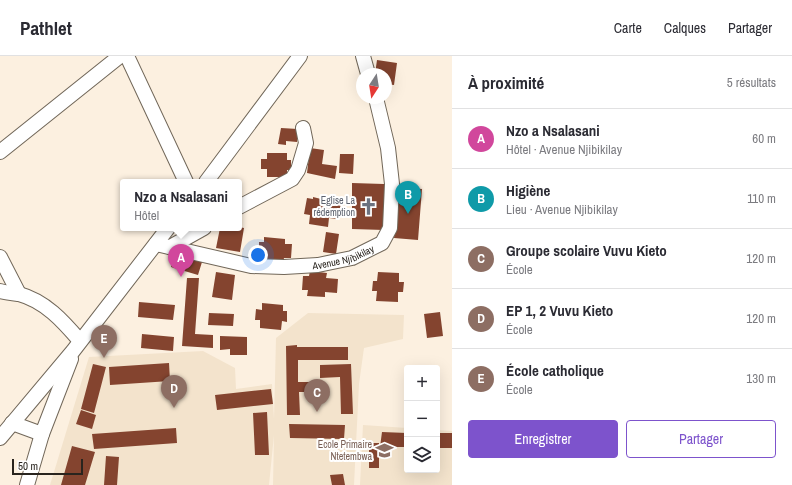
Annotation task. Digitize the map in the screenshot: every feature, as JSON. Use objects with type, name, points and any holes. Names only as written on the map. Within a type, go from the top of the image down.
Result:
[{"type":"street","points":[[0,152],[120,56]]},
{"type":"street","points":[[126,56],[185,179]]},
{"type":"street","points":[[208,179],[298,56]]},
{"type":"street","points":[[363,56],[366,68]]},
{"type":"street","name":"Avenue Njibikilay","points":[[156,244],[251,266],[284,268],[318,266],[352,258],[382,243],[390,228],[392,184],[388,148],[377,104]]},
{"type":"street","points":[[242,205],[292,179],[298,170],[306,143],[303,128]]},
{"type":"street","points":[[0,438],[77,346],[166,231]]},
{"type":"street","points":[[170,247],[199,231]]},
{"type":"street","points":[[0,257],[19,294]]},
{"type":"street","points":[[0,291],[19,294],[48,309],[61,319],[77,346]]},
{"type":"street","points":[[27,485],[42,434],[77,346]]},
{"type":"street","points":[[12,423],[42,434]]},
{"type":"shaded area","points":[[308,313],[404,315],[403,339],[364,348],[359,384],[354,485],[273,485],[274,435],[269,485],[50,485],[89,357],[203,351],[235,368],[236,389],[272,384],[274,419],[276,338]]},
{"type":"shaded area","name":"Ecole Primaire Ntetembwa","points":[[363,425],[404,428],[404,473],[440,473],[440,430],[452,431],[452,485],[360,485]]},
{"type":"building","points":[[377,60],[397,63],[394,85],[392,85],[392,68],[376,68]]},
{"type":"building","points":[[281,128],[298,129],[297,142],[286,141],[286,145],[278,144]]},
{"type":"building","points":[[310,148],[324,150],[322,164],[337,166],[335,179],[307,173]]},
{"type":"building","points":[[267,153],[287,153],[287,160],[291,160],[291,170],[287,170],[287,177],[267,177],[267,169],[261,169],[261,159],[267,159]]},
{"type":"building","points":[[340,154],[354,154],[353,174],[339,173]]},
{"type":"building","name":"Eglise La rédemption","points":[[352,183],[384,184],[384,230],[352,229]]},
{"type":"building","points":[[398,187],[422,189],[418,240],[394,238]]},
{"type":"building","points":[[313,197],[341,204],[338,219],[329,218],[328,227],[309,224],[310,215],[304,214],[307,198],[313,199]]},
{"type":"building","points":[[242,228],[244,228],[240,252],[216,248],[219,231],[242,231]]},
{"type":"building","points":[[326,232],[339,234],[336,254],[323,252]]},
{"type":"building","points":[[264,237],[285,239],[285,244],[292,244],[291,258],[284,258],[283,262],[263,260],[263,256],[259,256],[259,242],[264,242]]},
{"type":"building","points":[[176,253],[202,262],[198,275],[171,267]]},
{"type":"building","points":[[310,271],[327,273],[326,278],[338,279],[337,293],[325,292],[325,297],[307,296],[308,290],[302,290],[303,276],[309,276]]},
{"type":"building","points":[[216,272],[235,275],[232,300],[212,297]]},
{"type":"building","points":[[378,272],[399,273],[399,282],[404,282],[403,292],[398,292],[398,302],[376,301],[377,291],[372,291],[373,281],[377,281]]},
{"type":"building","points":[[187,278],[199,278],[195,334],[213,335],[213,348],[182,346]]},
{"type":"building","points":[[139,302],[175,305],[173,320],[138,317]]},
{"type":"building","points":[[262,303],[283,305],[283,311],[287,311],[287,322],[282,321],[281,330],[260,328],[260,320],[255,320],[256,309],[262,310]]},
{"type":"building","points":[[440,312],[443,336],[427,338],[424,314]]},
{"type":"building","points":[[209,313],[234,314],[233,326],[208,325]]},
{"type":"building","points":[[142,334],[174,337],[173,351],[141,348]]},
{"type":"building","points":[[220,336],[247,337],[247,355],[230,355],[230,349],[220,350]]},
{"type":"building","points":[[297,345],[297,347],[348,347],[348,360],[298,360],[298,382],[317,382],[317,392],[299,392],[300,415],[287,415],[286,346]]},
{"type":"building","points":[[169,363],[170,381],[110,385],[109,367]]},
{"type":"building","points":[[93,364],[106,367],[94,413],[81,409]]},
{"type":"building","points":[[351,364],[353,414],[341,414],[340,377],[320,378],[320,365]]},
{"type":"building","points":[[271,389],[273,404],[217,410],[215,395]]},
{"type":"building","points":[[81,410],[96,415],[92,429],[76,424]]},
{"type":"building","points":[[267,412],[269,455],[255,455],[253,413]]},
{"type":"building","points":[[289,424],[345,425],[344,439],[290,438]]},
{"type":"building","points":[[176,428],[177,443],[94,449],[92,434]]},
{"type":"building","points":[[382,432],[404,433],[404,447],[380,447]]},
{"type":"building","points":[[440,433],[452,433],[452,448],[440,448]]},
{"type":"building","points":[[369,443],[379,443],[379,468],[369,468]]},
{"type":"building","points":[[72,446],[95,452],[85,485],[61,485]]},
{"type":"building","points":[[106,456],[119,457],[117,485],[104,485]]},
{"type":"building","points":[[343,474],[345,485],[332,485],[330,475]]},
{"type":"place","name":"Eglise La rédemption","points":[[368,206]]},
{"type":"place","name":"Higiène","points":[[408,214]]},
{"type":"place","name":"Nzo a Nsalasani","points":[[181,277]]},
{"type":"place","name":"École catholique","points":[[104,358]]},
{"type":"place","name":"EP 1, 2 Vuvu Kieto","points":[[174,408]]},
{"type":"place","name":"Groupe scolaire Vuvu Kieto","points":[[317,412]]},
{"type":"place","name":"Ecole Primaire Ntetembwa","points":[[385,450]]}]
